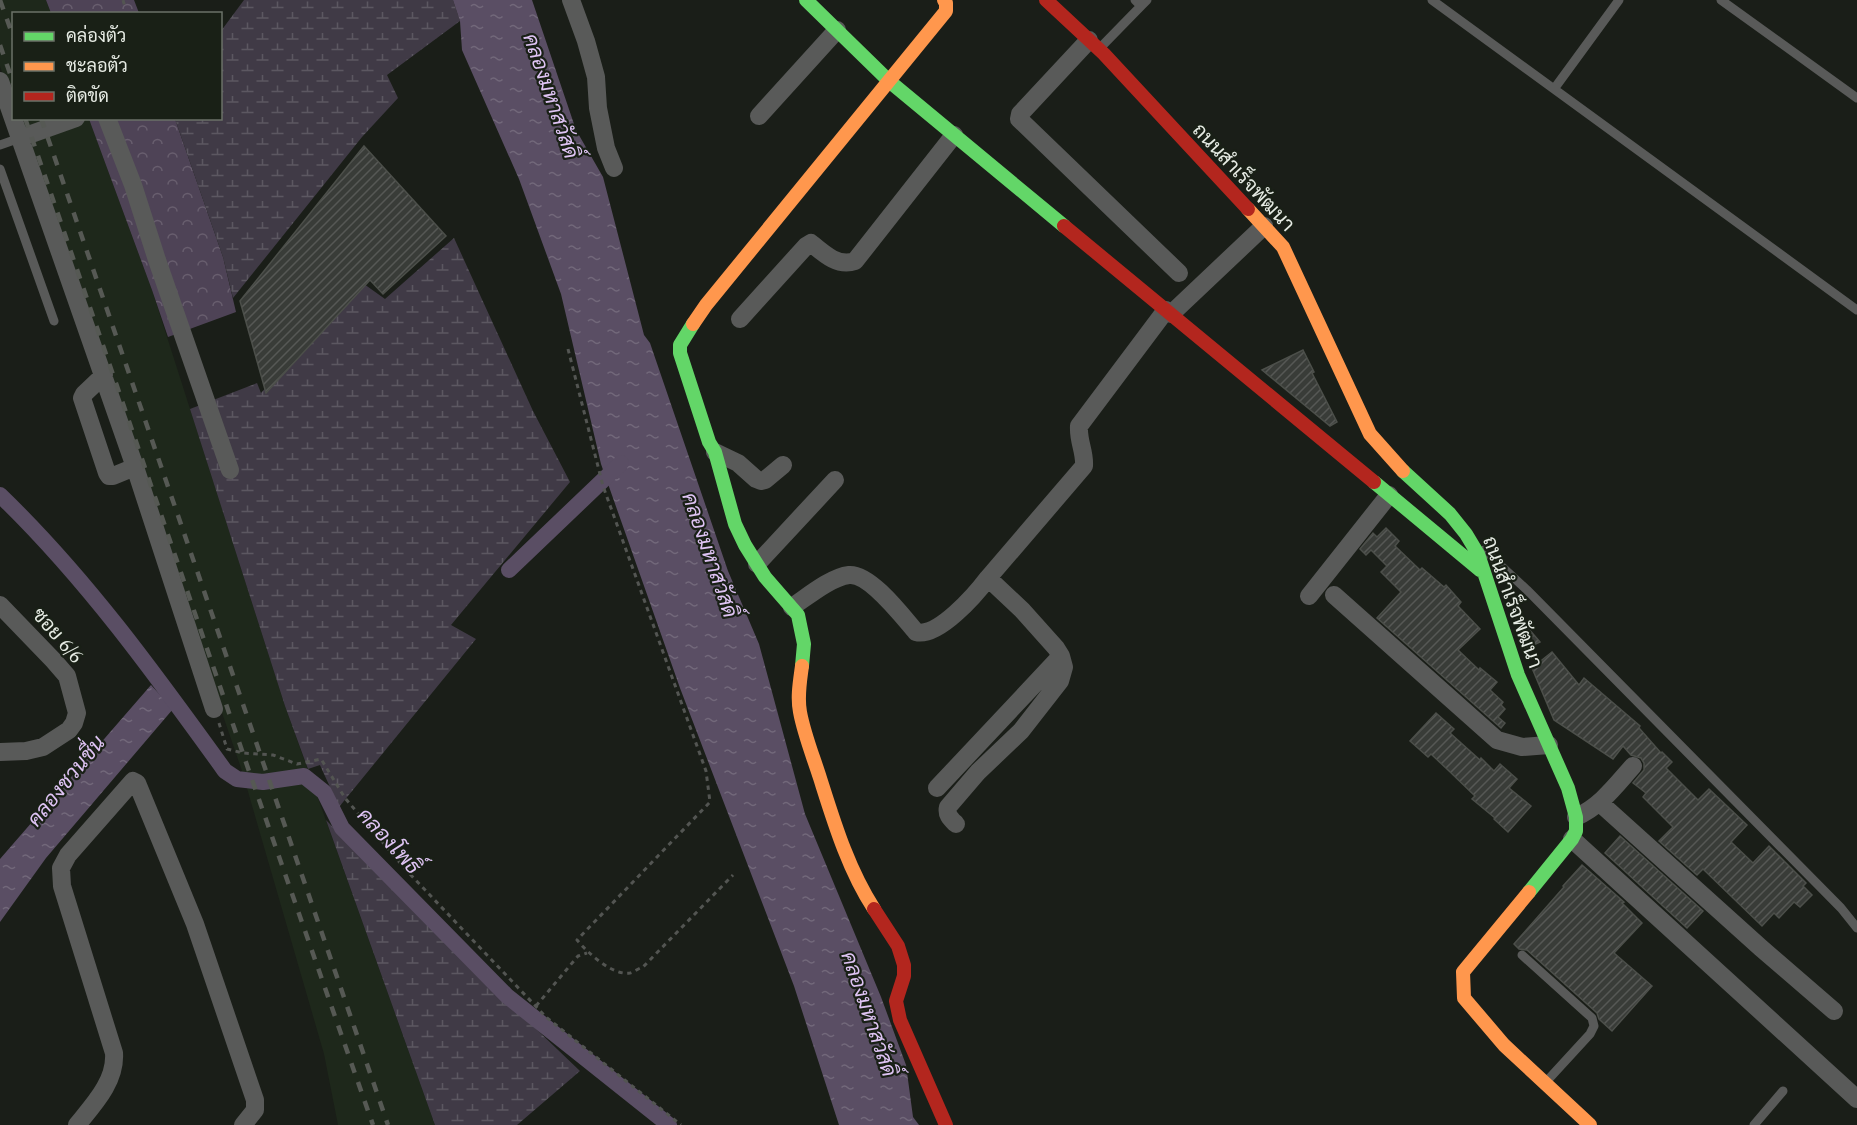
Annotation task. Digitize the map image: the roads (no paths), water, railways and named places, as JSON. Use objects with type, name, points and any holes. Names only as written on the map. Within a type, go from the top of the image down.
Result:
[{"type":"street","points":[[571,0],[596,77],[598,108],[606,148],[614,168]]},
{"type":"street","points":[[806,0],[889,81],[1485,573]]},
{"type":"street","points":[[944,0],[946,11],[706,305],[687,332],[680,345],[680,353],[709,442],[715,452],[735,524],[765,577],[798,615],[804,644],[799,695],[800,711],[810,747],[834,822],[860,888],[898,946],[904,965],[904,976],[896,1001],[900,1020],[946,1125]]},
{"type":"street","name":"ถนนสำเร็จพัฒนา","points":[[1046,0],[1094,45],[1283,247],[1370,434],[1399,468],[1450,514],[1478,554],[1518,675],[1568,788],[1576,817],[1576,831],[1572,839],[1463,972],[1464,998],[1504,1046],[1590,1125]]},
{"type":"street","points":[[759,116],[837,30]]},
{"type":"street","points":[[1094,45],[1020,114],[1020,119],[1179,273]]},
{"type":"street","points":[[0,81],[12,115]]},
{"type":"street","points":[[14,120],[104,375],[214,709]]},
{"type":"street","points":[[20,138],[70,120]]},
{"type":"street","points":[[108,120],[133,185],[230,470]]},
{"type":"street","points":[[740,319],[806,246],[812,243],[838,262],[847,264],[855,261],[954,135]]},
{"type":"street","points":[[792,607],[828,583],[854,575],[867,581],[916,632],[922,634],[946,621],[967,603],[1084,466],[1085,457],[1078,437],[1079,426],[1168,312],[1264,226]]},
{"type":"street","points":[[104,375],[82,398],[107,473],[113,476],[135,467]]},
{"type":"street","points":[[715,452],[738,463],[760,481],[765,480],[783,465]]},
{"type":"street","points":[[757,564],[836,480]]},
{"type":"street","points":[[1309,596],[1389,495]]},
{"type":"street","points":[[956,824],[950,818],[948,807],[978,772],[1021,731],[1060,681],[1064,667],[1056,648],[1022,610],[988,578]]},
{"type":"street","points":[[1334,595],[1497,740],[1522,747],[1549,746]]},
{"type":"street","name":"ซอย 6/6","points":[[0,605],[67,676],[77,713],[69,730],[43,747],[26,751],[0,752]]},
{"type":"street","points":[[937,788],[1061,656]]},
{"type":"street","points":[[1576,817],[1600,803],[1633,766]]},
{"type":"street","points":[[78,1125],[98,1099],[115,1064],[114,1053],[62,886],[62,868],[68,855],[133,781],[137,783],[195,924],[255,1100],[255,1110],[243,1125]]},
{"type":"street","points":[[1600,803],[1834,1011]]},
{"type":"street","points":[[1572,839],[1857,1099]]},
{"type":"lane","points":[[1432,0],[1857,310]]},
{"type":"lane","points":[[1554,89],[1619,0]]},
{"type":"lane","points":[[1721,0],[1857,98]]},
{"type":"lane","points":[[1094,45],[1141,2]]},
{"type":"lane","points":[[0,145],[20,138]]},
{"type":"lane","points":[[0,170],[54,321]]},
{"type":"lane","points":[[1466,534],[1527,590],[1841,908],[1857,928]]},
{"type":"lane","points":[[1522,955],[1592,1018],[1594,1026],[1590,1034],[1544,1083]]},
{"type":"lane","points":[[1754,1125],[1783,1091]]},
{"type":"water","name":"คลองมหาสวัสดิ์","points":[[453,0],[532,0],[576,130],[603,177],[644,335],[650,343],[728,571],[759,644],[805,814],[881,997],[906,1065],[913,1117],[919,1125],[839,1125],[794,986],[680,688],[601,464],[561,294],[519,179],[462,50],[460,21]]},
{"type":"water","points":[[151,685],[173,709],[46,858],[0,922],[0,859]]},
{"type":"waterway","points":[[509,570],[621,463]]},
{"type":"waterway","name":"คลองโพธิ์","points":[[0,495],[91,593],[146,663],[225,771],[237,779],[263,782],[304,776],[324,792],[342,828],[507,996],[669,1125]]},
{"type":"railway","points":[[0,0],[12,33]]},
{"type":"railway","points":[[0,45],[12,79]]},
{"type":"railway","points":[[26,120],[373,1125]]},
{"type":"railway","points":[[42,120],[388,1125]]},
{"type":"water label","name":"คลองชวนชื่น","points":[[66,781]]}]
